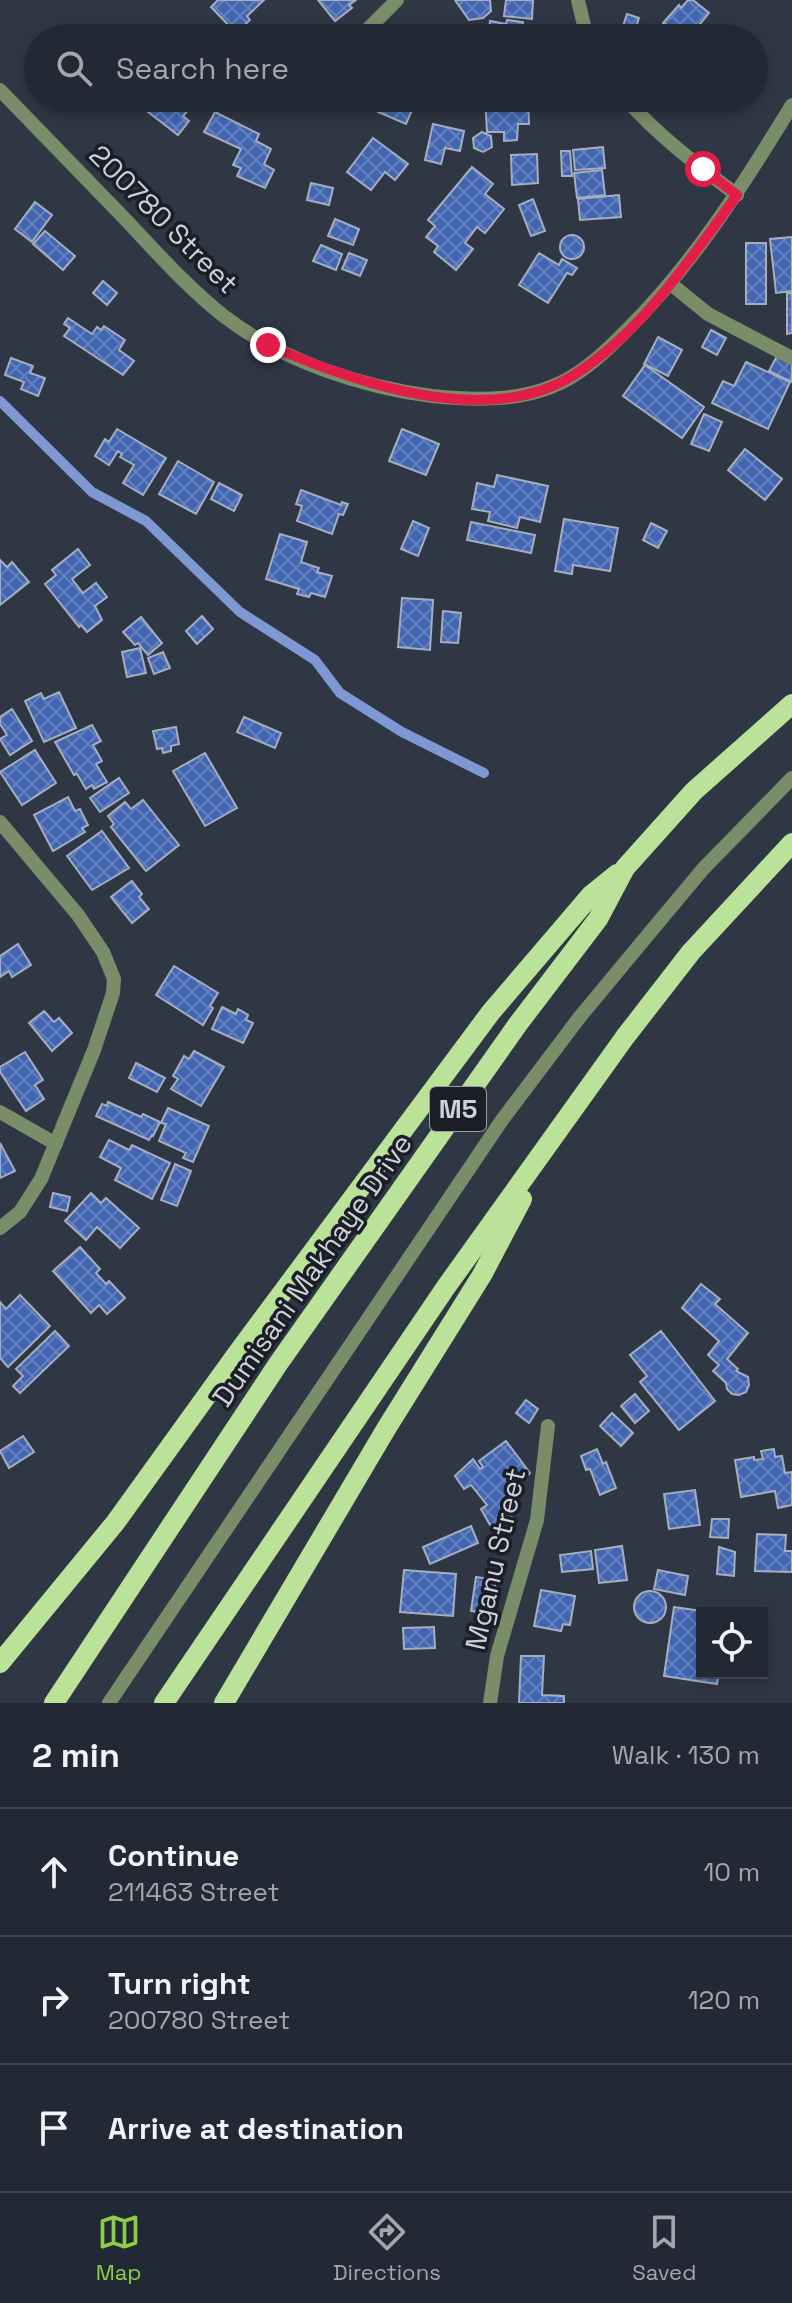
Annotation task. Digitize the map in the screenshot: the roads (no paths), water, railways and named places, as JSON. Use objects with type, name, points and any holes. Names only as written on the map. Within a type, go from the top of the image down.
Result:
[{"type":"main road","name":"Dumisani Makhaye Drive","points":[[54,1703],[278,1364],[518,1024],[598,919],[625,868],[694,791],[792,704]]},
{"type":"main road","points":[[164,1703],[446,1287],[561,1125],[691,952],[792,843]]},
{"type":"main road","points":[[0,1663],[115,1523],[491,1012],[591,895],[625,868]]},
{"type":"main road","points":[[224,1703],[386,1429],[482,1275],[561,1125]]},
{"type":"street","points":[[373,24],[397,0]]},
{"type":"street","points":[[578,0],[584,24]]},
{"type":"street","name":"200780 Street","points":[[0,90],[183,281],[226,318],[268,345],[357,381],[474,401],[534,393],[572,377],[600,356],[671,284],[737,195],[792,105]]},
{"type":"street","points":[[637,112],[667,140],[737,195]]},
{"type":"street","points":[[671,284],[708,314],[792,358]]},
{"type":"street","points":[[109,1703],[502,1120],[579,1018],[656,924],[703,869],[792,778]]},
{"type":"street","points":[[0,822],[78,915],[103,952],[114,979],[113,993],[94,1050],[56,1144],[32,1194],[20,1212],[0,1228]]},
{"type":"street","points":[[0,1112],[56,1144]]},
{"type":"street","name":"Mganu Street","points":[[490,1703],[497,1656],[537,1520],[548,1426]]},
{"type":"waterway","points":[[0,401],[92,492],[146,521],[240,612],[315,660],[340,693],[402,732],[484,773]]}]
